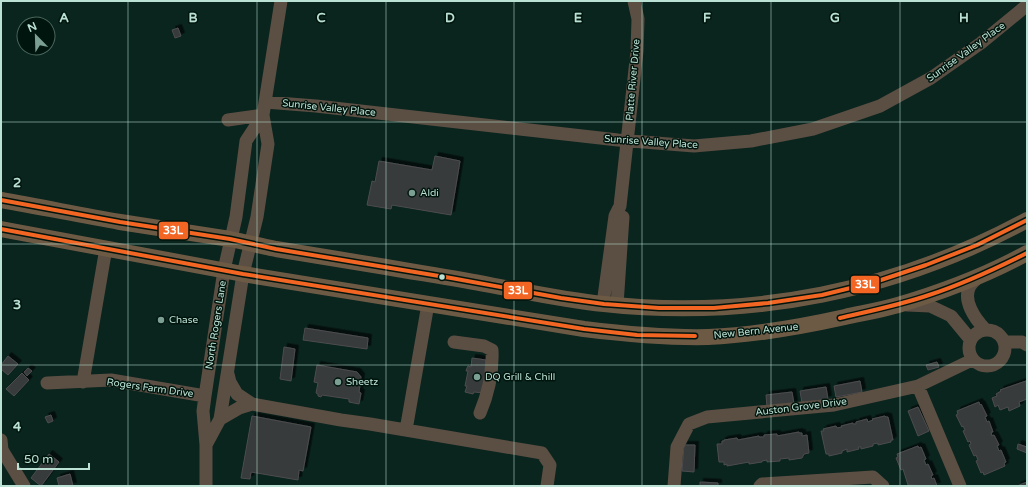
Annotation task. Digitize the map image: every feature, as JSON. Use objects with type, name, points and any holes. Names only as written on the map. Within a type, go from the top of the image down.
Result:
[{"type":"main road","points":[[1,200],[121,222],[231,239],[554,297],[610,305],[699,309],[787,302],[829,294],[914,271],[976,247],[1027,220]]},
{"type":"main road","name":"New Bern Avenue","points":[[1,229],[243,274],[584,329],[637,336],[708,337],[807,326],[897,305],[942,291],[1027,252]]},
{"type":"street","name":"North Rogers Lane","points":[[206,445],[220,419],[243,274],[257,217],[268,144],[264,109],[281,1]]},
{"type":"street","name":"Platte River Drive","points":[[610,305],[623,217],[620,206],[637,51],[638,19],[634,1]]},
{"type":"street","name":"Sunrise Valley Place","points":[[228,120],[264,109],[316,106],[628,141],[694,146],[751,141],[813,129],[880,106],[931,78],[981,43],[1025,5]]},
{"type":"street","name":"North Rogers Lane","points":[[206,486],[206,445],[203,411],[224,270],[236,217],[246,141],[264,109]]},
{"type":"street","points":[[83,382],[106,248]]},
{"type":"street","points":[[981,274],[971,285],[967,294],[971,309],[980,324],[985,329]]},
{"type":"street","points":[[406,430],[428,304]]},
{"type":"street","points":[[897,305],[930,306],[951,316],[970,339]]},
{"type":"street","points":[[985,329],[994,330],[999,333],[1004,342],[1005,350],[1004,356],[1000,361],[989,366],[983,366],[972,360],[968,349],[970,339],[976,333],[985,329]]},
{"type":"street","points":[[454,342],[484,346],[492,350],[493,360],[486,398],[480,413]]},
{"type":"street","points":[[1004,342],[1022,342],[1027,345]]},
{"type":"street","name":"Auston Grove Drive","points":[[674,486],[677,448],[689,424],[707,417],[834,405],[918,386],[972,360]]},
{"type":"street","points":[[227,371],[230,382],[237,394],[252,404],[542,453],[550,466],[547,486]]},
{"type":"street","name":"Rogers Farm Drive","points":[[47,384],[111,380],[205,396]]},
{"type":"street","points":[[918,386],[960,486]]},
{"type":"street","points":[[220,419],[239,408],[252,404]]},
{"type":"street","points":[[1,447],[24,486]]},
{"type":"street","points":[[760,486],[762,484],[873,477],[883,486]]},
{"type":"building","points":[[178,28],[181,36],[175,38],[172,30]]},
{"type":"building","name":"Aldi","points":[[435,156],[460,161],[451,215],[392,205],[391,209],[367,205],[372,181],[375,182],[379,161],[432,170]]},
{"type":"building","points":[[305,328],[368,338],[367,349],[303,340]]},
{"type":"building","points":[[284,347],[295,349],[291,381],[280,379]]},
{"type":"building","points":[[8,356],[18,364],[8,375],[1,369],[1,365]]},
{"type":"building","points":[[472,358],[486,360],[485,370],[488,370],[484,393],[474,392],[473,394],[465,392],[468,371],[466,371],[468,366],[471,367]]},
{"type":"building","points":[[937,362],[939,367],[928,370],[926,365]]},
{"type":"building","points":[[317,365],[357,372],[361,377],[359,404],[349,402],[349,399],[322,395],[321,397],[318,396],[316,393],[318,383],[314,382]]},
{"type":"building","points":[[28,368],[32,371],[27,376],[24,372]]},
{"type":"building","points":[[22,373],[29,380],[14,396],[6,389]]},
{"type":"building","points":[[860,381],[862,392],[836,397],[834,386]]},
{"type":"building","points":[[1026,381],[1027,399],[1019,402],[1020,406],[1009,411],[1008,407],[1000,410],[998,405],[995,407],[992,398],[997,396],[996,394],[1001,391],[1000,390]]},
{"type":"building","points":[[826,387],[828,399],[802,403],[800,391]]},
{"type":"building","points":[[792,392],[794,404],[767,407],[766,395]]},
{"type":"building","points":[[979,402],[987,416],[985,417],[987,422],[989,421],[993,432],[991,432],[992,436],[994,435],[999,445],[997,446],[999,451],[1001,450],[1006,462],[1004,463],[1005,466],[984,475],[983,472],[981,473],[976,461],[978,460],[976,455],[974,456],[969,445],[971,444],[970,441],[968,442],[963,431],[965,430],[956,415],[958,414],[957,411]]},
{"type":"building","points":[[918,407],[929,431],[918,436],[908,411]]},
{"type":"building","points":[[51,415],[53,421],[48,423],[45,417]]},
{"type":"building","points":[[252,416],[311,427],[303,471],[299,470],[298,480],[251,472],[250,479],[241,478]]},
{"type":"building","points":[[885,416],[888,417],[893,440],[891,440],[891,442],[878,445],[878,443],[873,444],[873,446],[861,449],[861,447],[858,447],[859,449],[847,452],[847,449],[842,451],[842,453],[829,456],[829,454],[826,454],[821,431],[824,431],[823,429],[836,426],[837,428],[842,427],[841,426],[853,423],[856,424],[856,422],[867,419],[868,422],[873,420],[872,419]]},
{"type":"building","points":[[799,432],[802,433],[802,436],[807,435],[809,453],[804,454],[802,458],[789,460],[789,458],[780,459],[780,461],[767,462],[767,460],[749,464],[749,462],[727,466],[727,464],[724,465],[724,462],[719,462],[717,444],[722,444],[722,441],[724,440],[737,438],[738,440],[777,434],[777,436]]},
{"type":"building","points":[[1018,444],[1027,447],[1027,453],[1017,449]]},
{"type":"building","points":[[684,445],[695,445],[694,472],[682,471]]},
{"type":"building","points":[[918,446],[919,448],[921,447],[926,459],[924,460],[926,465],[928,464],[933,475],[931,476],[932,479],[934,478],[937,486],[908,485],[903,469],[901,470],[896,458],[898,457],[897,454]]},
{"type":"building","points":[[49,454],[59,462],[41,486],[31,478]]},
{"type":"building","points":[[70,474],[73,486],[59,486],[57,478]]},
{"type":"building","points":[[700,482],[718,483],[718,486],[700,486]]},
{"type":"building","points":[[1027,482],[1027,486],[1017,486]]},
{"type":"transit line","name":"33L","points":[[1,200],[561,298],[604,304],[659,308],[714,308],[768,303],[822,295],[875,282],[926,265],[977,245],[1027,220]]},
{"type":"transit line","name":"33L","points":[[1,229],[243,274],[584,329],[637,335],[695,336]]},
{"type":"transit line","name":"33L","points":[[840,318],[896,305],[942,291],[979,276],[1027,253]]},
{"type":"place","name":"Aldi","points":[[412,193]]},
{"type":"place","name":"Chase","points":[[161,320]]},
{"type":"place","name":"DQ Grill & Chill","points":[[477,377]]},
{"type":"place","name":"Sheetz","points":[[338,382]]}]
